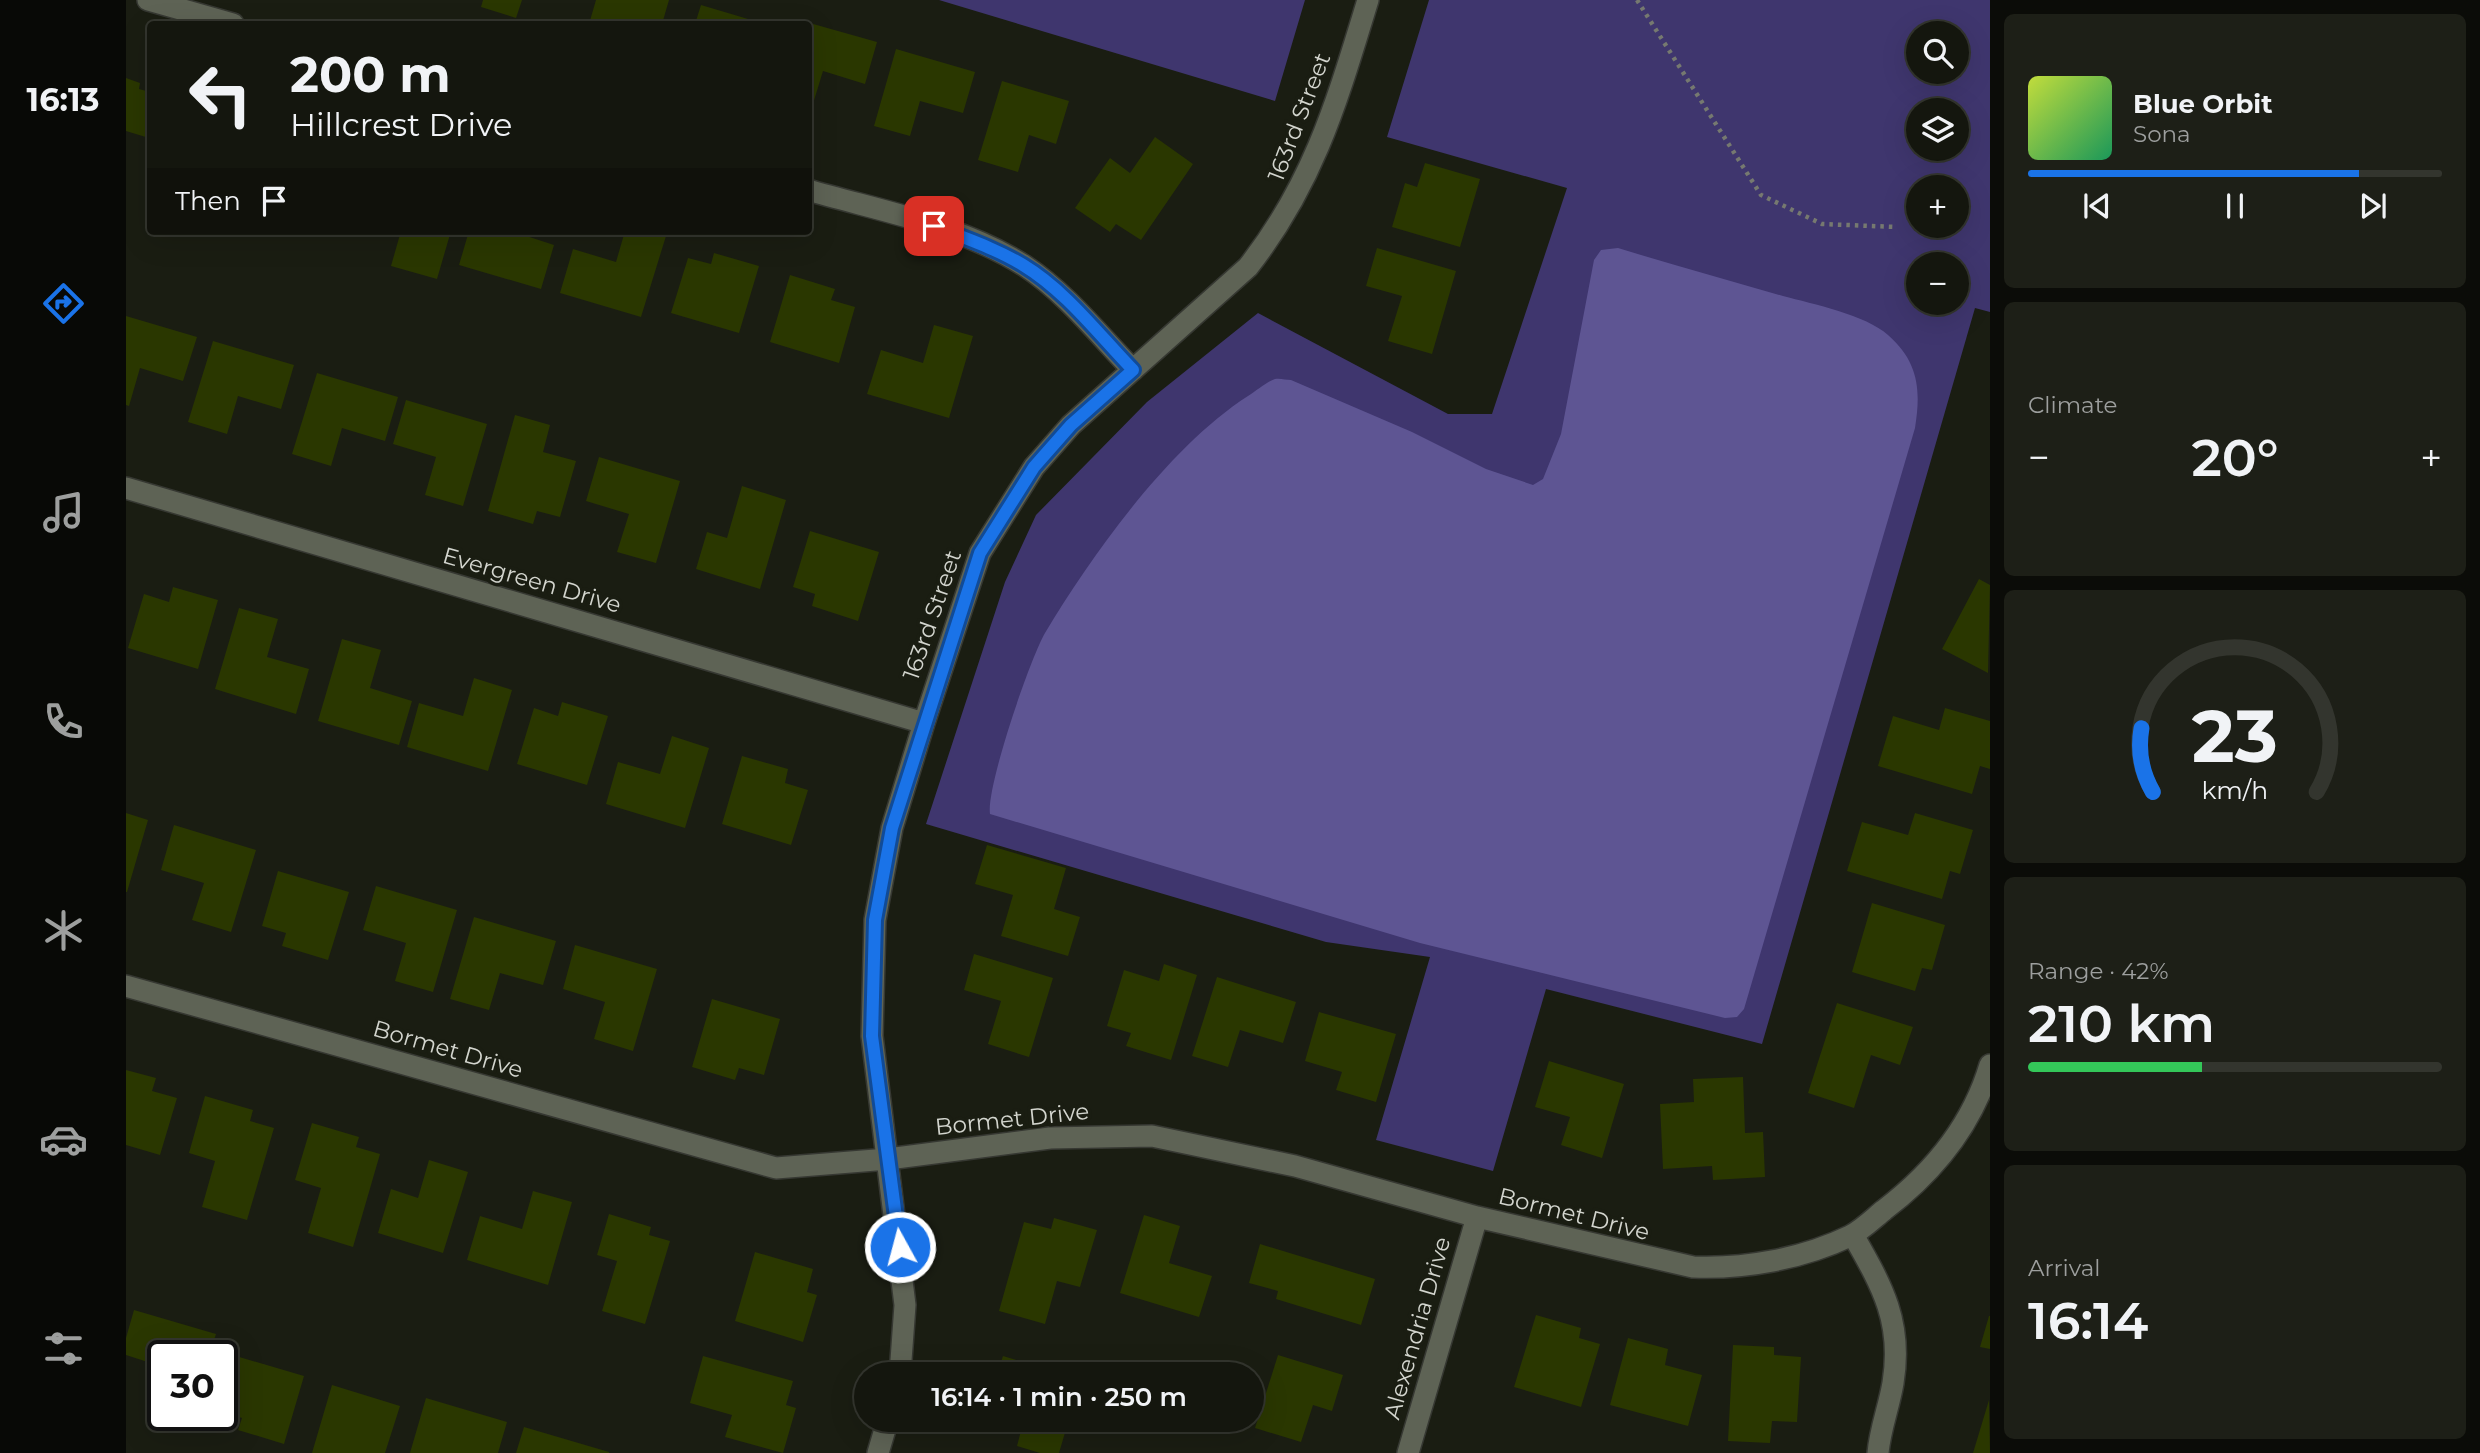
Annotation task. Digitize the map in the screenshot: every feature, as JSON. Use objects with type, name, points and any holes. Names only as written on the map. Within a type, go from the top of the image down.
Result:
[{"type":"street","points":[[148,0],[222,21]]},
{"type":"street","name":"163rd Street","points":[[901,1362],[905,1305],[872,1036],[875,920],[892,828],[980,553],[1034,467],[1071,425],[1248,267],[1270,239],[1308,175],[1322,143],[1368,0]]},
{"type":"street","points":[[812,191],[934,226],[986,246],[1024,266],[1056,290],[1133,370]]},
{"type":"street","name":"Evergreen Drive","points":[[126,488],[924,723]]},
{"type":"street","name":"Bormet Drive","points":[[126,986],[776,1168],[888,1159],[1050,1138],[1152,1136],[1295,1166],[1477,1217],[1653,1260],[1693,1267],[1721,1268],[1767,1262],[1820,1248],[1853,1234],[1911,1190],[1939,1160],[1975,1107],[1990,1065]]},
{"type":"street","name":"Alexendria Drive","points":[[1408,1453],[1477,1217]]},
{"type":"street","points":[[1853,1234],[1882,1286],[1895,1321],[1893,1383],[1878,1453]]},
{"type":"street","points":[[878,1453],[884,1432]]},
{"type":"path","points":[[1637,0],[1761,195],[1822,224],[1897,227]]},
{"type":"shaded area","points":[[939,0],[1305,0],[1275,101]]},
{"type":"shaded area","points":[[1429,0],[1990,0],[1990,312],[1975,308],[1762,1044],[1546,989],[1493,1171],[1376,1140],[1430,957],[1326,942],[926,824],[1005,582],[1036,515],[1147,402],[1258,313],[1448,414],[1492,414],[1567,188],[1387,137]]},
{"type":"shaded area","points":[[1618,248],[1824,307],[1867,322],[1898,345],[1912,367],[1917,389],[1915,428],[1744,1009],[1737,1017],[1725,1018],[1420,943],[990,814],[995,778],[1010,723],[1045,633],[1086,569],[1135,503],[1190,443],[1219,417],[1265,384],[1275,379],[1291,380],[1412,432],[1486,469],[1533,485],[1543,479],[1561,434],[1594,260],[1601,250]]},
{"type":"building","points":[[483,0],[522,0],[516,18],[481,7]]},
{"type":"building","points":[[596,0],[669,0],[663,21],[590,21]]},
{"type":"building","points":[[701,5],[755,21],[696,21]]},
{"type":"building","points":[[812,24],[877,42],[865,84],[823,71],[812,107]]},
{"type":"building","points":[[896,49],[975,72],[963,113],[920,101],[910,136],[874,126]]},
{"type":"building","points":[[126,78],[140,83],[139,89],[147,91],[147,137],[126,131]]},
{"type":"building","points":[[1002,81],[1069,101],[1056,144],[1029,135],[1018,172],[978,160]]},
{"type":"building","points":[[1155,137],[1193,164],[1141,240],[1116,224],[1110,232],[1075,208],[1110,158],[1130,173]]},
{"type":"building","points":[[1425,163],[1480,179],[1460,247],[1392,227],[1405,183],[1417,187]]},
{"type":"building","points":[[400,235],[450,235],[437,279],[391,266]]},
{"type":"building","points":[[468,235],[523,235],[554,245],[541,289],[459,265]]},
{"type":"building","points":[[624,235],[666,236],[641,317],[560,293],[573,249],[616,262]]},
{"type":"building","points":[[1377,248],[1456,271],[1432,354],[1388,341],[1402,296],[1366,286]]},
{"type":"building","points":[[714,253],[759,266],[739,333],[671,313],[688,258],[711,264]]},
{"type":"building","points":[[790,275],[835,289],[831,300],[855,307],[839,363],[770,342]]},
{"type":"building","points":[[126,316],[197,337],[183,381],[140,368],[129,406],[126,405]]},
{"type":"building","points":[[934,325],[973,336],[949,418],[867,394],[881,350],[923,363]]},
{"type":"building","points":[[213,341],[294,365],[281,409],[238,396],[227,434],[188,422]]},
{"type":"building","points":[[317,373],[398,397],[385,441],[342,428],[331,466],[292,454]]},
{"type":"building","points":[[406,400],[487,424],[463,506],[425,495],[436,457],[393,444]]},
{"type":"building","points":[[515,415],[550,425],[543,452],[576,461],[560,517],[537,511],[533,524],[488,511]]},
{"type":"building","points":[[599,457],[680,481],[656,563],[617,552],[629,514],[586,501]]},
{"type":"building","points":[[742,486],[786,500],[760,589],[696,569],[707,532],[727,538]]},
{"type":"building","points":[[810,531],[879,552],[858,621],[812,606],[815,594],[793,587]]},
{"type":"building","points":[[1979,579],[1990,585],[1988,673],[1942,649]]},
{"type":"building","points":[[173,587],[218,600],[198,669],[128,648],[144,594],[169,602]]},
{"type":"building","points":[[239,608],[278,619],[267,657],[309,669],[296,714],[215,689]]},
{"type":"building","points":[[342,639],[381,650],[370,688],[412,701],[399,745],[318,721]]},
{"type":"building","points":[[474,678],[512,690],[488,771],[407,747],[419,703],[463,716]]},
{"type":"building","points":[[562,702],[608,716],[587,785],[517,764],[534,708],[558,716]]},
{"type":"building","points":[[1945,708],[1990,721],[1990,769],[1980,766],[1972,794],[1878,766],[1893,716],[1939,730]]},
{"type":"building","points":[[672,736],[709,748],[685,828],[606,804],[618,762],[660,774]]},
{"type":"building","points":[[742,756],[788,769],[785,783],[808,790],[791,845],[722,824]]},
{"type":"building","points":[[126,813],[148,820],[127,892],[126,892]]},
{"type":"building","points":[[1915,813],[1973,830],[1960,874],[1950,871],[1942,899],[1847,871],[1862,822],[1908,835]]},
{"type":"building","points":[[174,825],[256,850],[231,932],[192,920],[204,883],[161,870]]},
{"type":"building","points":[[987,845],[1066,868],[1054,909],[1080,917],[1068,956],[1001,936],[1013,895],[975,884]]},
{"type":"building","points":[[278,871],[349,892],[328,960],[282,946],[286,933],[262,926]]},
{"type":"building","points":[[376,886],[457,910],[433,992],[395,981],[406,943],[363,930]]},
{"type":"building","points":[[1872,903],[1945,925],[1932,970],[1922,968],[1915,991],[1852,972]]},
{"type":"building","points":[[474,917],[556,941],[543,985],[500,973],[489,1010],[450,999]]},
{"type":"building","points":[[575,945],[657,969],[633,1051],[594,1039],[605,1002],[563,989]]},
{"type":"building","points":[[974,954],[1053,978],[1029,1057],[988,1044],[1001,1001],[964,990]]},
{"type":"building","points":[[1164,964],[1197,975],[1171,1060],[1126,1046],[1131,1033],[1107,1026],[1124,970],[1159,981]]},
{"type":"building","points":[[1217,977],[1296,1002],[1283,1043],[1240,1030],[1228,1067],[1192,1056]]},
{"type":"building","points":[[712,999],[780,1019],[764,1075],[739,1068],[735,1080],[692,1067]]},
{"type":"building","points":[[1837,1003],[1913,1027],[1900,1065],[1871,1055],[1854,1108],[1808,1093]]},
{"type":"building","points":[[1319,1012],[1396,1034],[1376,1102],[1336,1090],[1342,1072],[1305,1061]]},
{"type":"building","points":[[1549,1061],[1624,1084],[1602,1158],[1561,1145],[1570,1117],[1535,1107]]},
{"type":"building","points":[[126,1070],[156,1078],[152,1091],[177,1098],[160,1155],[126,1145]]},
{"type":"building","points":[[1743,1077],[1745,1133],[1763,1132],[1765,1177],[1713,1180],[1712,1166],[1663,1169],[1660,1104],[1694,1102],[1693,1079]]},
{"type":"building","points":[[205,1096],[253,1110],[250,1121],[274,1128],[247,1220],[202,1207],[215,1161],[189,1153]]},
{"type":"building","points":[[312,1123],[359,1137],[356,1147],[380,1154],[353,1247],[308,1233],[321,1188],[295,1180]]},
{"type":"building","points":[[429,1160],[468,1172],[443,1253],[378,1233],[391,1189],[418,1198]]},
{"type":"building","points":[[533,1191],[572,1202],[548,1285],[467,1260],[480,1216],[522,1229]]},
{"type":"building","points":[[609,1214],[651,1227],[649,1235],[670,1241],[645,1324],[602,1311],[617,1261],[597,1255]]},
{"type":"building","points":[[1144,1215],[1180,1226],[1169,1263],[1212,1276],[1199,1317],[1120,1293]]},
{"type":"building","points":[[1054,1218],[1097,1230],[1080,1287],[1057,1281],[1045,1324],[999,1311],[1024,1222],[1051,1229]]},
{"type":"building","points":[[1260,1244],[1375,1279],[1361,1325],[1276,1299],[1278,1291],[1249,1283]]},
{"type":"building","points":[[755,1252],[813,1269],[807,1292],[817,1295],[803,1342],[735,1321]]},
{"type":"building","points":[[134,1310],[216,1334],[214,1340],[147,1340],[147,1362],[126,1355],[126,1338]]},
{"type":"building","points":[[1536,1315],[1581,1328],[1579,1338],[1600,1344],[1581,1407],[1514,1387]]},
{"type":"building","points":[[1990,1316],[1990,1349],[1980,1347]]},
{"type":"building","points":[[1628,1338],[1668,1349],[1665,1365],[1702,1375],[1688,1426],[1610,1405]]},
{"type":"building","points":[[1733,1345],[1774,1347],[1774,1355],[1801,1357],[1797,1422],[1772,1421],[1770,1443],[1728,1441]]},
{"type":"building","points":[[1278,1355],[1343,1375],[1332,1411],[1313,1405],[1301,1442],[1264,1431],[1264,1399]]},
{"type":"building","points":[[703,1356],[793,1381],[786,1405],[796,1408],[783,1453],[725,1437],[732,1415],[690,1403]]},
{"type":"building","points":[[1003,1356],[1023,1362],[1001,1362]]},
{"type":"building","points":[[238,1357],[304,1376],[284,1444],[238,1430],[242,1418],[238,1417]]},
{"type":"building","points":[[332,1385],[400,1406],[385,1453],[312,1453]]},
{"type":"building","points":[[426,1398],[507,1422],[498,1453],[410,1453]]},
{"type":"building","points":[[1989,1400],[1990,1453],[1973,1453]]},
{"type":"building","points":[[524,1427],[609,1452],[609,1453],[516,1453]]},
{"type":"building","points":[[1021,1432],[1065,1432],[1059,1453],[1040,1453],[1017,1446]]},
{"type":"route","points":[[900,1247],[872,1036],[875,920],[892,828],[980,553],[1034,467],[1071,425],[1133,370],[1056,290],[1024,266],[986,246],[934,226]]}]
